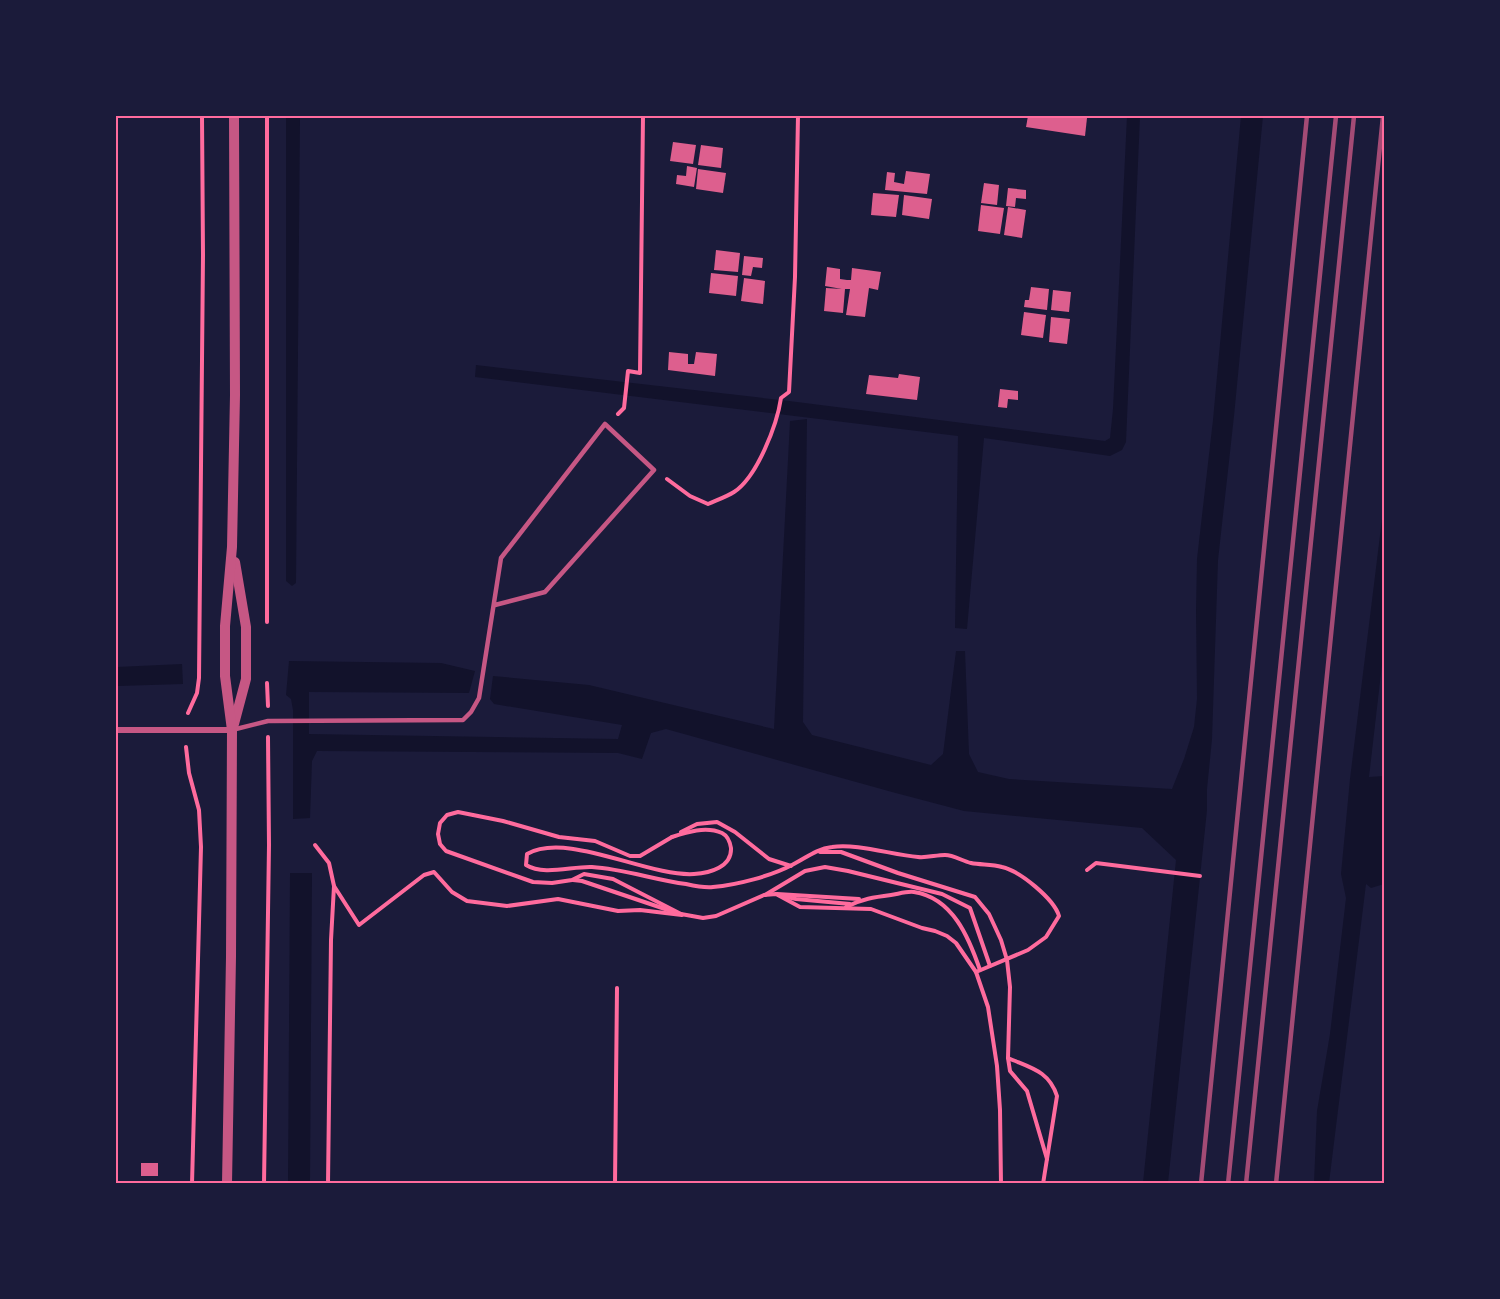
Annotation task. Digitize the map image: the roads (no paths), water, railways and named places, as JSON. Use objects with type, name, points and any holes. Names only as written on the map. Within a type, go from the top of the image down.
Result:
[{"type":"street","points":[[227,1184],[232,730],[225,676],[225,626],[232,547],[235,395],[234,116]]},
{"type":"street","points":[[232,547],[246,627],[246,679],[232,730]]},
{"type":"street","points":[[116,730],[232,730]]},
{"type":"lane","points":[[232,730],[268,721],[463,720],[479,698],[495,605],[495,584],[501,558],[605,424],[653,469],[545,592],[495,605]]},
{"type":"railway","points":[[1201,1184],[1307,116]]},
{"type":"railway","points":[[1228,1184],[1336,116]]},
{"type":"railway","points":[[1246,1184],[1354,116]]},
{"type":"railway","points":[[1276,1184],[1383,116]]}]
